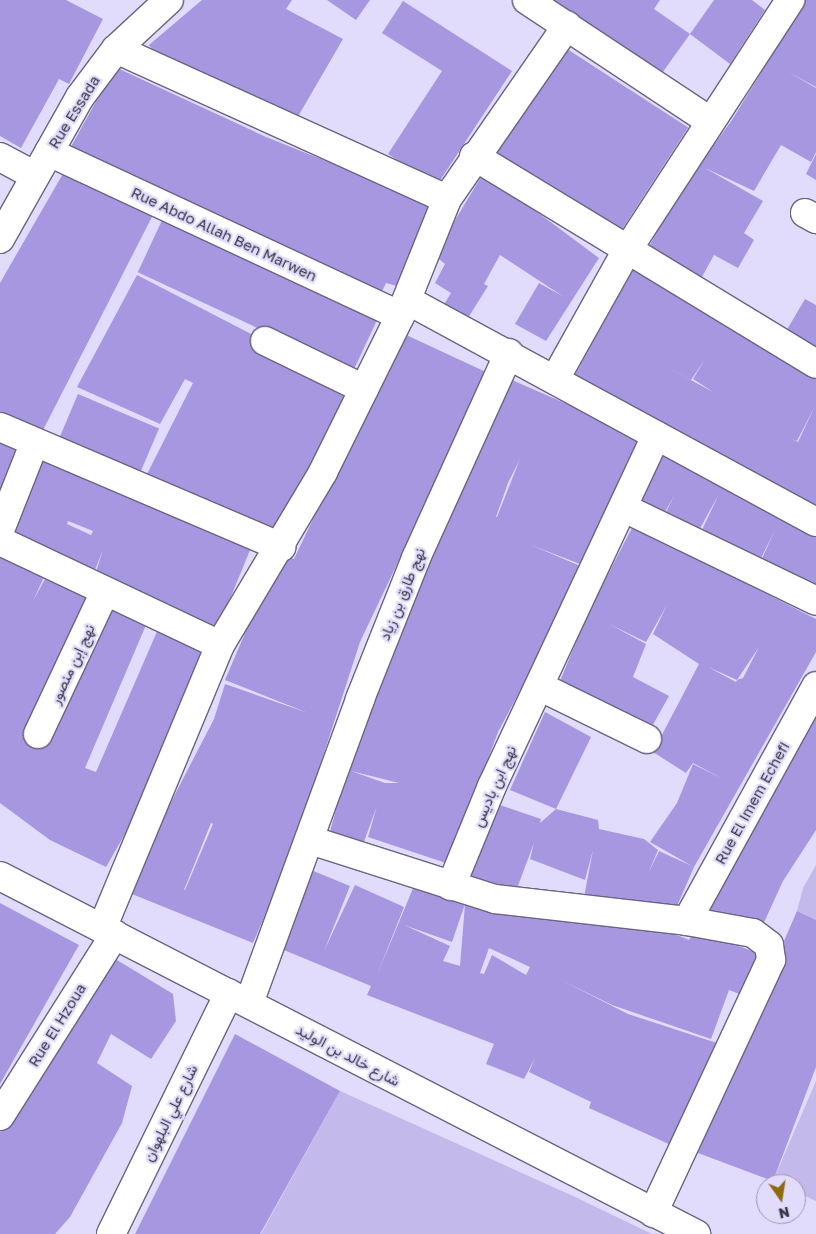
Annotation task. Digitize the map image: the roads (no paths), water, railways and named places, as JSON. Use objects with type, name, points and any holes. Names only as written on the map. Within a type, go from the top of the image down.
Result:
[{"type":"street","name":"Rue Essada","points":[[0,239],[80,97],[116,49],[169,0]]},
{"type":"street","points":[[527,0],[708,120]]},
{"type":"street","points":[[555,379],[626,252],[783,2]]},
{"type":"street","name":"Rue El Hzoua","points":[[0,1116],[109,931],[220,645],[282,547],[364,389],[403,308],[447,200],[474,156],[567,26]]},
{"type":"street","points":[[116,49],[447,200]]},
{"type":"street","name":"Rue Abdo Allah Ben Marwen","points":[[49,152],[509,353],[656,436],[816,522]]},
{"type":"street","points":[[474,156],[626,252],[816,364]]},
{"type":"street","points":[[0,157],[35,176]]},
{"type":"street","points":[[265,341],[364,389]]},
{"type":"street","name":"نهج طارق بن زياد","points":[[239,998],[310,840],[416,558],[509,353]]},
{"type":"street","points":[[0,427],[34,444],[282,547]]},
{"type":"street","name":"نهج ابن باديس","points":[[451,886],[492,786],[541,687],[656,436]]},
{"type":"street","points":[[0,530],[34,444]]},
{"type":"street","points":[[624,508],[816,601]]},
{"type":"street","points":[[0,541],[104,594],[220,645]]},
{"type":"street","name":"نهج إبن منصور","points":[[38,734],[104,594]]},
{"type":"street","name":"Rue El Imem Echefi","points":[[687,921],[816,686]]},
{"type":"street","points":[[541,687],[647,739]]},
{"type":"street","points":[[310,840],[451,886],[544,908],[687,921],[753,933],[769,945],[772,956],[652,1213]]},
{"type":"street","name":"شارع خالد بن الوليد","points":[[0,876],[696,1234]]},
{"type":"street","name":"شارع علي البلهوان","points":[[111,1234],[239,998]]}]
